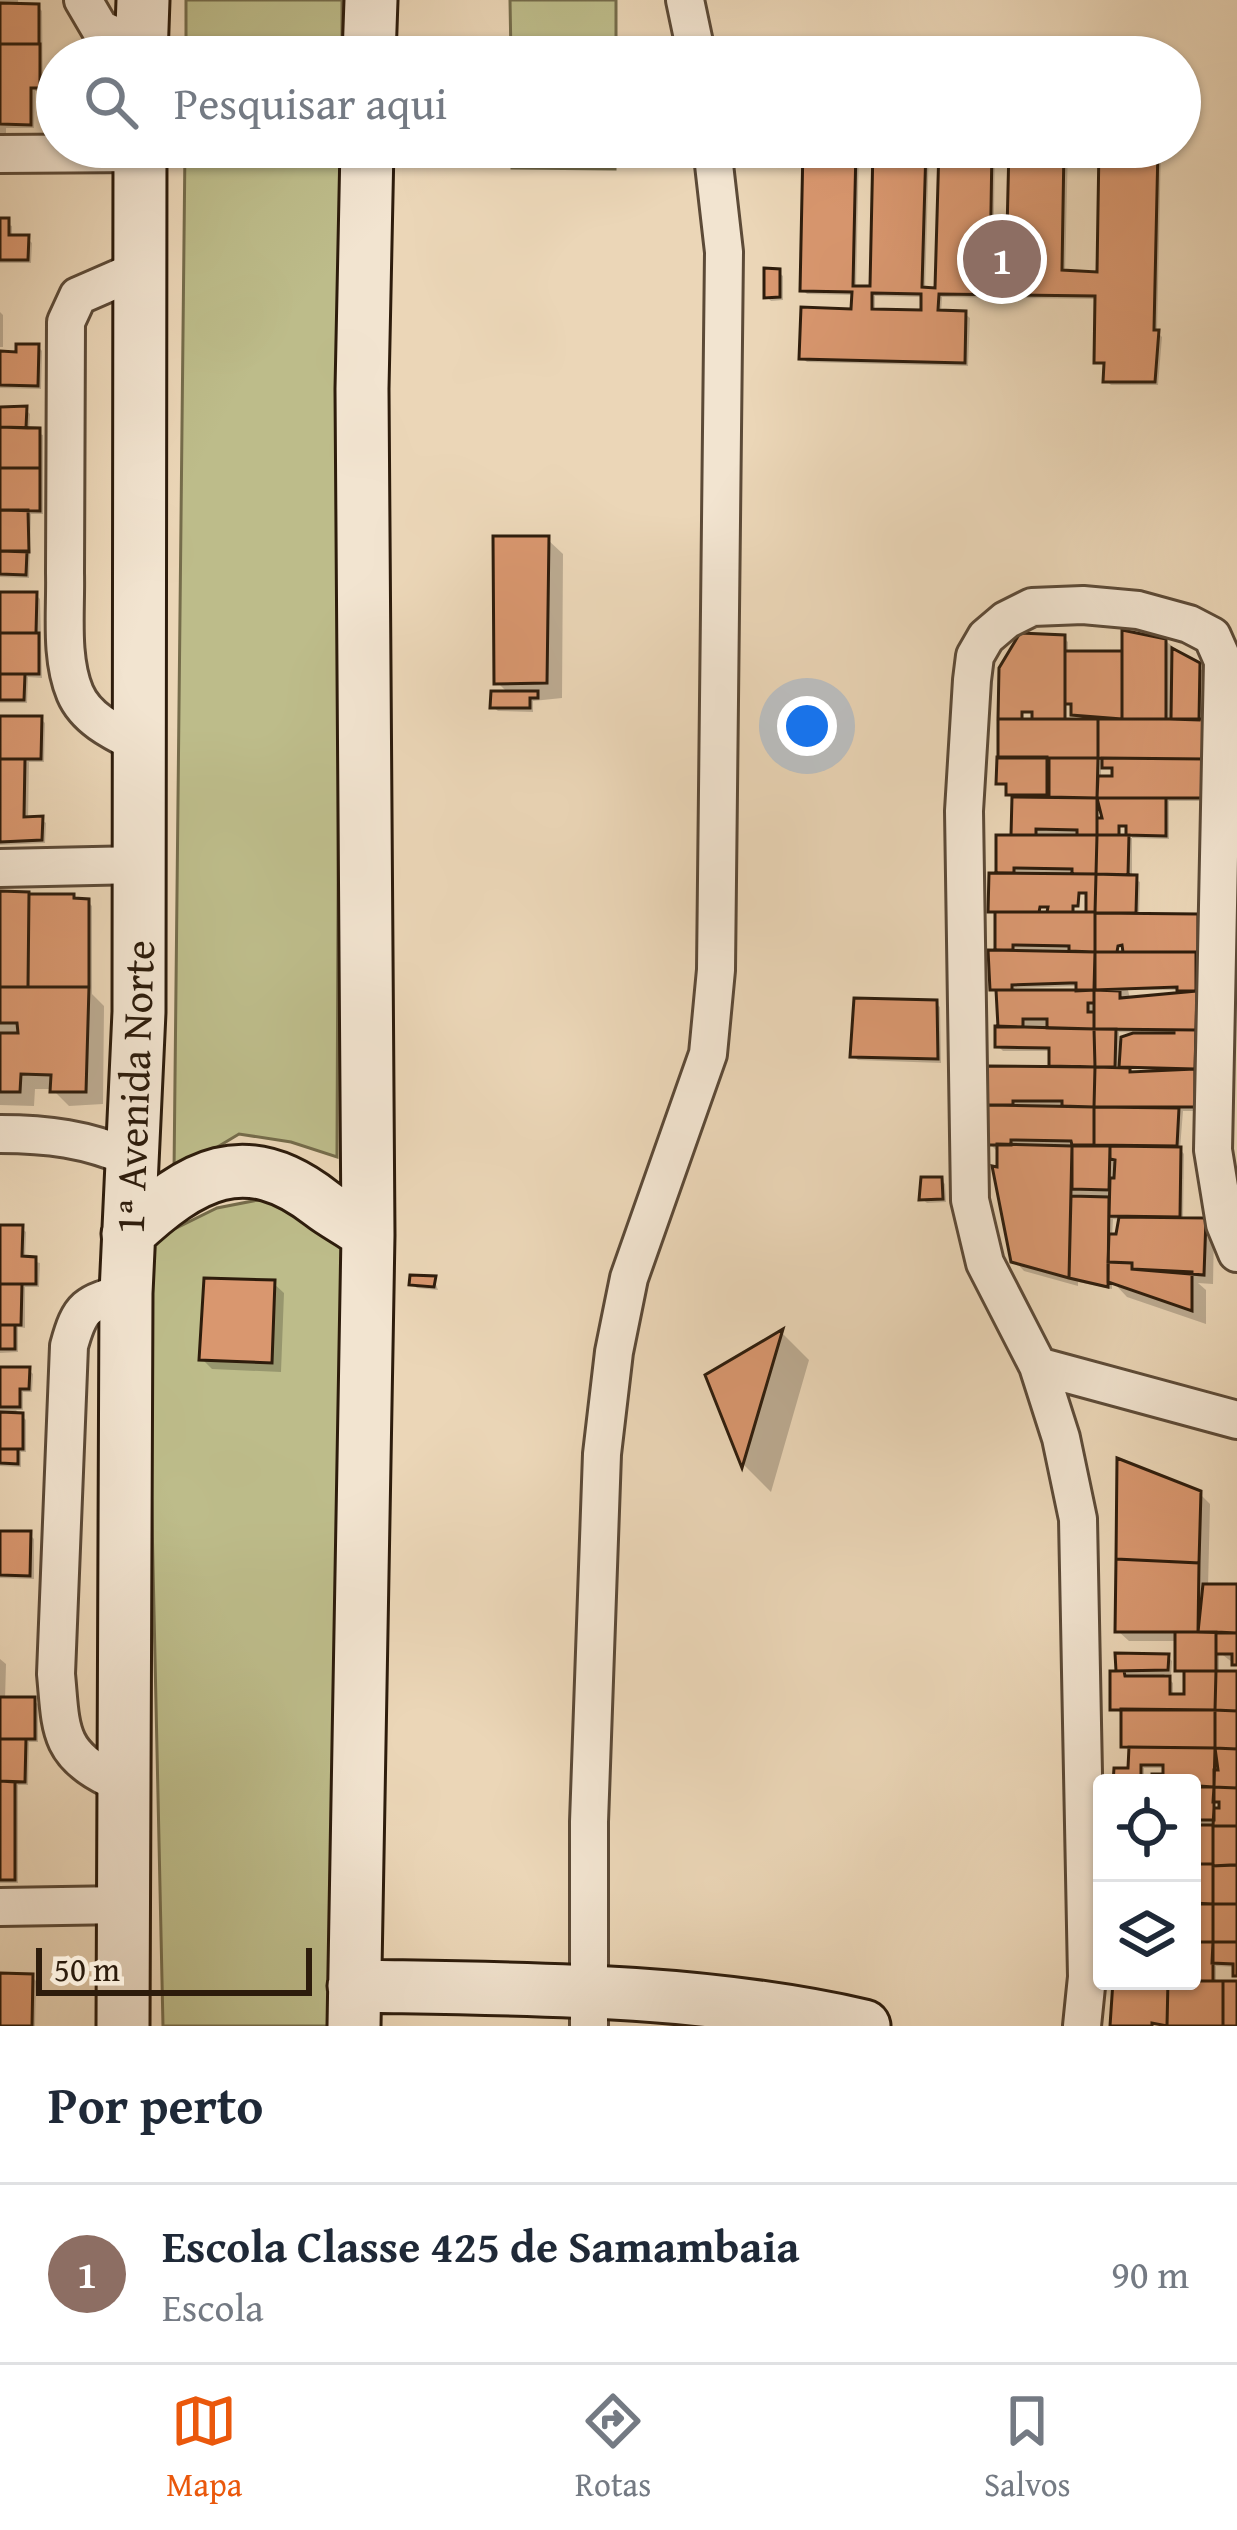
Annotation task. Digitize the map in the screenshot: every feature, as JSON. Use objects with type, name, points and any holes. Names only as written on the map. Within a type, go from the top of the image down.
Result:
[{"type":"main road","points":[[369,36],[370,0]]},
{"type":"main road","name":"1ᵃ Avenida Norte","points":[[124,2026],[126,1293],[140,1012],[140,168]]},
{"type":"main road","points":[[368,168],[362,412],[368,1235],[354,2006],[787,2011],[863,2026]]},
{"type":"main road","points":[[128,1234],[160,1204],[196,1181],[245,1170],[295,1183],[368,1235]]},
{"type":"street","points":[[83,0],[100,29],[142,35]]},
{"type":"street","points":[[685,0],[693,36]]},
{"type":"street","points":[[0,154],[36,153]]},
{"type":"street","points":[[589,2010],[602,1454],[614,1352],[629,1279],[708,1054],[716,970],[724,252],[714,168]]},
{"type":"street","points":[[138,744],[109,730],[87,712],[75,693],[66,641],[65,552],[66,322],[77,296],[140,269]]},
{"type":"street","points":[[1082,2026],[1087,1977],[1078,1519],[1061,1438],[1038,1366],[985,1263],[970,1200],[964,811],[975,656],[986,637],[1032,607],[1138,610],[1189,624],[1212,636],[1223,661],[1213,1150],[1225,1224],[1237,1253]]},
{"type":"street","points":[[0,868],[140,865]]},
{"type":"street","points":[[56,1134],[84,1125],[133,1090]]},
{"type":"street","points":[[0,1133],[56,1134],[97,1143],[131,1158]]},
{"type":"street","points":[[123,1776],[109,1778],[71,1754],[61,1728],[56,1674],[69,1346],[77,1316],[94,1301],[126,1293]]},
{"type":"street","points":[[1038,1366],[1237,1420]]},
{"type":"street","points":[[0,1906],[124,1905]]},
{"type":"shaded area","points":[[186,0],[342,0],[342,36],[186,36]]},
{"type":"shaded area","points":[[510,0],[616,0],[616,36],[511,36]]},
{"type":"shaded area","points":[[185,168],[341,168],[337,1157],[291,1142],[239,1134],[174,1173]]},
{"type":"shaded area","points":[[263,1199],[359,1232],[339,2026],[163,2026],[146,1243],[217,1208]]},
{"type":"building","points":[[0,3],[39,4],[36,44],[0,44]]},
{"type":"building","points":[[0,44],[36,44],[31,125],[0,124]]},
{"type":"building","points":[[803,168],[856,168],[853,286],[870,286],[873,168],[925,168],[922,287],[935,288],[938,168],[992,168],[990,273],[1006,274],[1009,168],[1064,168],[1062,270],[1097,272],[1099,168],[1158,168],[1155,382],[1103,382],[1104,363],[1094,363],[1095,296],[939,294],[938,310],[966,311],[965,363],[799,359],[801,307],[851,309],[852,292],[800,291]],"holes":[[[872,293],[921,294],[921,310],[872,309]]]},
{"type":"building","points":[[0,218],[9,218],[9,235],[29,235],[28,260],[0,260]]},
{"type":"building","points":[[764,268],[780,269],[780,297],[764,298]]},
{"type":"building","points":[[16,344],[39,344],[38,386],[0,385],[0,351],[16,352]]},
{"type":"building","points":[[27,406],[26,428],[0,427],[0,407]]},
{"type":"building","points":[[0,427],[40,428],[40,468],[0,468]]},
{"type":"building","points":[[0,468],[40,468],[40,511],[0,510]]},
{"type":"building","points":[[0,510],[28,510],[29,552],[0,551]]},
{"type":"building","points":[[493,536],[549,536],[547,683],[494,684]]},
{"type":"building","points":[[0,551],[27,551],[26,575],[0,574]]},
{"type":"building","points":[[0,592],[37,592],[36,633],[0,633]]},
{"type":"building","points":[[1122,630],[1166,639],[1166,719],[1122,719]]},
{"type":"building","points":[[0,633],[39,633],[39,674],[0,674]]},
{"type":"building","points":[[1020,633],[1065,635],[1065,719],[1032,719],[1032,712],[1022,712],[1022,719],[998,719],[999,668]]},
{"type":"building","points":[[1172,648],[1200,663],[1199,720],[1171,719]]},
{"type":"building","points":[[1065,651],[1122,651],[1122,719],[1071,715],[1071,704],[1065,704]]},
{"type":"building","points":[[0,674],[25,674],[24,700],[0,700]]},
{"type":"building","points":[[491,691],[538,691],[538,698],[530,698],[530,708],[490,708]]},
{"type":"building","points":[[0,716],[42,716],[41,759],[0,759]]},
{"type":"building","points":[[998,719],[1098,719],[1098,758],[998,758]]},
{"type":"building","points":[[1098,719],[1204,719],[1204,759],[1098,758]]},
{"type":"building","points":[[997,757],[1047,757],[1047,795],[1006,795],[1006,784],[996,784]]},
{"type":"building","points":[[1049,758],[1098,758],[1097,798],[1049,797]]},
{"type":"building","points":[[1102,758],[1204,759],[1203,798],[1097,798],[1098,776],[1112,776],[1112,768],[1102,768]]},
{"type":"building","points":[[0,759],[25,759],[24,817],[43,816],[42,840],[0,842]]},
{"type":"building","points":[[1012,797],[1097,798],[1097,835],[1036,829],[1036,835],[1011,835]]},
{"type":"building","points":[[1097,798],[1166,798],[1166,836],[1126,835],[1126,826],[1119,826],[1119,835],[1097,835],[1097,818],[1102,818]]},
{"type":"building","points":[[996,835],[1097,835],[1096,874],[1014,868],[1014,873],[996,873]]},
{"type":"building","points":[[1097,835],[1129,835],[1128,875],[1096,874]]},
{"type":"building","points":[[989,873],[1096,874],[1095,912],[1086,912],[1086,893],[1079,893],[1073,912],[1047,912],[1048,907],[1040,907],[1039,912],[988,912]]},
{"type":"building","points":[[1096,874],[1137,875],[1136,913],[1095,913]]},
{"type":"building","points":[[0,891],[29,892],[28,987],[0,987]]},
{"type":"building","points":[[29,894],[74,894],[74,898],[89,899],[89,987],[28,987]]},
{"type":"building","points":[[995,912],[1095,912],[1095,952],[1069,951],[1069,946],[1013,945],[1013,950],[995,950]]},
{"type":"building","points":[[1095,913],[1198,914],[1198,952],[1123,952],[1122,945],[1117,952],[1095,952]]},
{"type":"building","points":[[988,950],[1095,952],[1095,990],[1076,991],[1076,983],[1070,983],[990,990]]},
{"type":"building","points":[[1095,952],[1196,952],[1196,991],[1177,991],[1177,987],[1094,990]]},
{"type":"building","points":[[0,987],[89,987],[86,1092],[50,1092],[51,1075],[21,1074],[20,1092],[0,1092],[0,1033],[18,1033],[17,1023],[0,1023]]},
{"type":"building","points":[[996,990],[1094,990],[1088,1012],[1094,1012],[1094,1029],[1047,1028],[1047,1019],[1023,1019],[1023,1027],[998,1027]]},
{"type":"building","points":[[1094,990],[1120,991],[1120,998],[1197,991],[1196,1030],[1094,1029]]},
{"type":"building","points":[[854,998],[937,1000],[938,1059],[850,1057]]},
{"type":"building","points":[[995,1026],[1094,1029],[1095,1067],[1049,1066],[1049,1048],[995,1047]]},
{"type":"building","points":[[1094,1029],[1116,1029],[1115,1067],[1095,1067]]},
{"type":"building","points":[[1196,1030],[1195,1069],[1119,1067],[1121,1037]]},
{"type":"building","points":[[987,1066],[1095,1067],[1094,1107],[1062,1106],[1062,1101],[987,1105]]},
{"type":"building","points":[[1095,1067],[1130,1068],[1130,1072],[1195,1069],[1195,1107],[1094,1107]]},
{"type":"building","points":[[987,1105],[1094,1107],[1094,1145],[1011,1140],[1011,1145],[987,1145]]},
{"type":"building","points":[[1094,1107],[1179,1108],[1177,1146],[1094,1145]]},
{"type":"building","points":[[997,1144],[1072,1146],[1069,1278],[1011,1262],[992,1166],[997,1167]]},
{"type":"building","points":[[1072,1146],[1110,1146],[1109,1190],[1072,1189]]},
{"type":"building","points":[[1110,1146],[1181,1147],[1180,1217],[1109,1216],[1115,1160],[1110,1159]]},
{"type":"building","points":[[921,1177],[942,1177],[943,1199],[919,1200]]},
{"type":"building","points":[[1071,1196],[1109,1197],[1108,1287],[1069,1278]]},
{"type":"building","points":[[1119,1217],[1206,1218],[1204,1275],[1132,1269],[1132,1263],[1108,1262],[1109,1234],[1116,1234]]},
{"type":"building","points":[[0,1225],[23,1225],[22,1256],[36,1257],[36,1284],[0,1284]]},
{"type":"building","points":[[1108,1262],[1132,1263],[1132,1269],[1192,1272],[1192,1311],[1108,1282]]},
{"type":"building","points":[[410,1275],[436,1276],[434,1287],[409,1285]]},
{"type":"building","points":[[204,1278],[275,1280],[272,1363],[199,1360]]},
{"type":"building","points":[[0,1284],[22,1284],[21,1325],[0,1325]]},
{"type":"building","points":[[0,1325],[15,1325],[15,1349],[0,1349]]},
{"type":"building","points":[[783,1329],[742,1468],[705,1375]]},
{"type":"building","points":[[0,1367],[30,1367],[29,1389],[20,1389],[20,1407],[0,1407]]},
{"type":"building","points":[[0,1412],[23,1413],[23,1449],[0,1449]]},
{"type":"building","points":[[0,1449],[18,1449],[18,1464],[0,1463]]},
{"type":"building","points":[[1117,1458],[1201,1491],[1199,1563],[1116,1559]]},
{"type":"building","points":[[0,1531],[31,1531],[30,1576],[0,1575]]},
{"type":"building","points":[[1116,1559],[1199,1563],[1198,1632],[1115,1632]]},
{"type":"building","points":[[1203,1584],[1237,1584],[1237,1633],[1198,1632]]},
{"type":"building","points":[[1175,1632],[1216,1632],[1216,1671],[1175,1671]]},
{"type":"building","points":[[1216,1632],[1237,1633],[1237,1665],[1232,1665],[1232,1654],[1216,1654]]},
{"type":"building","points":[[1115,1653],[1169,1654],[1168,1670],[1116,1671]]},
{"type":"building","points":[[1110,1671],[1124,1671],[1125,1676],[1170,1676],[1170,1694],[1184,1694],[1184,1671],[1216,1671],[1215,1710],[1110,1710]]},
{"type":"building","points":[[1216,1671],[1237,1671],[1237,1711],[1215,1710]]},
{"type":"building","points":[[0,1697],[35,1697],[35,1739],[0,1739]]},
{"type":"building","points":[[1121,1709],[1215,1710],[1215,1748],[1121,1747]]},
{"type":"building","points":[[1215,1710],[1237,1711],[1237,1749],[1215,1748]]},
{"type":"building","points":[[0,1739],[26,1739],[25,1782],[0,1781]]},
{"type":"building","points":[[1129,1747],[1215,1748],[1214,1787],[1201,1786],[1201,1774],[1163,1774],[1163,1765],[1141,1765],[1141,1774],[1114,1774],[1114,1768],[1128,1768]]},
{"type":"building","points":[[1215,1748],[1237,1749],[1237,1788],[1214,1787]]},
{"type":"building","points":[[0,1781],[15,1782],[15,1880],[0,1880]]},
{"type":"building","points":[[1201,1787],[1214,1787],[1214,1820],[1201,1820]]},
{"type":"building","points":[[1214,1787],[1237,1788],[1237,1826],[1213,1826],[1214,1808],[1219,1808],[1219,1802],[1213,1802]]},
{"type":"building","points":[[1201,1825],[1213,1825],[1213,1864],[1201,1864]]},
{"type":"building","points":[[1213,1826],[1237,1826],[1237,1865],[1213,1866]]},
{"type":"building","points":[[1201,1864],[1213,1864],[1213,1904],[1201,1903]]},
{"type":"building","points":[[1237,1865],[1237,1904],[1213,1904],[1213,1866]]},
{"type":"building","points":[[1201,1904],[1213,1904],[1213,1942],[1201,1942]]},
{"type":"building","points":[[1213,1904],[1237,1904],[1237,1942],[1213,1942]]},
{"type":"building","points":[[1201,1942],[1213,1942],[1213,1981],[1201,1981]]},
{"type":"building","points":[[1213,1942],[1237,1942],[1237,1976],[1233,1976],[1233,1964],[1212,1963]]},
{"type":"building","points":[[0,1973],[33,1974],[32,2026],[0,2026]]},
{"type":"building","points":[[1201,1981],[1223,1981],[1223,2026],[1167,2026],[1168,1990],[1201,1990]]},
{"type":"building","points":[[1223,1981],[1237,1981],[1237,2026],[1223,2026]]},
{"type":"building","points":[[1112,1990],[1168,1990],[1167,2026],[1110,2026]]},
{"type":"place","name":"Escola Classe 425 de Samambaia","points":[[1002,259]]}]
